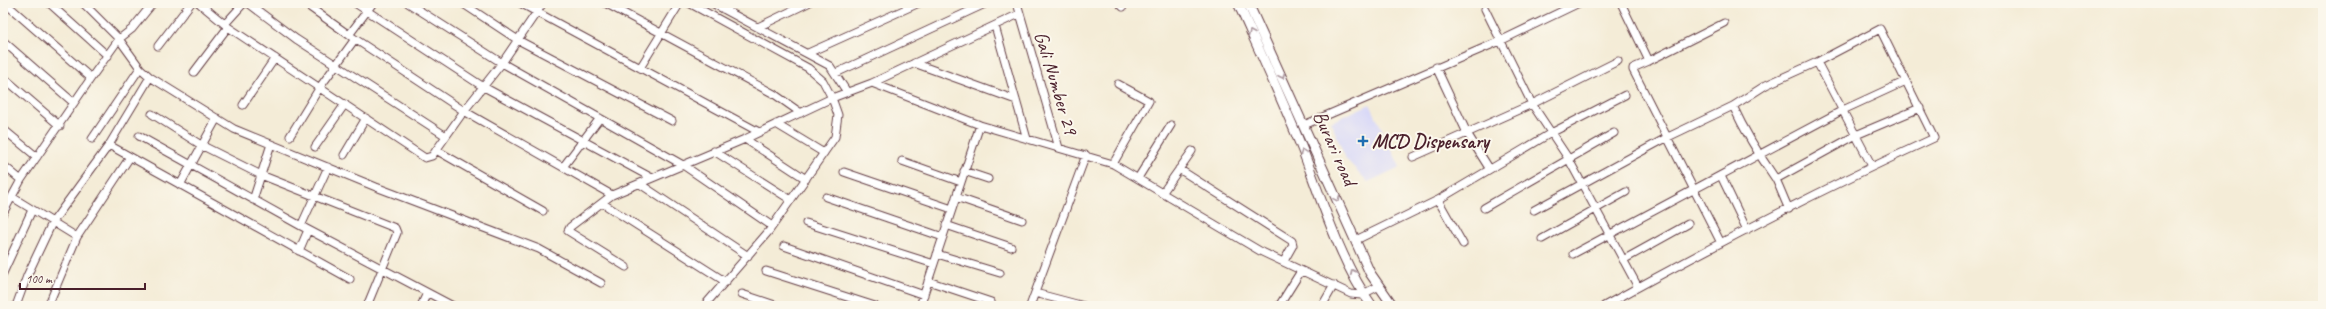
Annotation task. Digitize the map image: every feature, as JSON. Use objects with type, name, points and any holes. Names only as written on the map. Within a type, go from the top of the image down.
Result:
[{"type":"main road","name":"Burari road","points":[[1238,3],[1313,178],[1338,242],[1364,294],[1372,306]]},
{"type":"main road","name":"Burari road","points":[[1248,3],[1326,172],[1370,273],[1392,306]]},
{"type":"main road","points":[[1313,178],[1326,172]]},
{"type":"street","points":[[5,3],[91,78]]},
{"type":"street","points":[[49,3],[108,56]]},
{"type":"street","points":[[83,3],[121,38],[140,68],[150,77],[234,129],[539,249],[602,283]]},
{"type":"street","points":[[3,213],[5,204],[12,197],[36,157],[60,126],[91,78],[121,38],[132,29],[153,3]]},
{"type":"street","points":[[158,46],[191,3]]},
{"type":"street","points":[[199,3],[227,26],[425,158],[430,158],[482,86],[502,63],[543,3]]},
{"type":"street","points":[[194,72],[244,3]]},
{"type":"street","points":[[248,3],[336,65],[446,136]]},
{"type":"street","points":[[304,3],[352,37],[464,111],[612,195]]},
{"type":"street","points":[[355,3],[482,86],[582,142],[652,178]]},
{"type":"street","points":[[290,136],[320,87],[336,65],[373,3]]},
{"type":"street","points":[[408,3],[502,63],[683,165],[772,226]]},
{"type":"street","points":[[462,3],[518,40],[672,121]]},
{"type":"street","points":[[520,3],[535,13],[759,132]]},
{"type":"street","points":[[605,3],[774,94],[801,113]]},
{"type":"street","points":[[640,68],[680,3]]},
{"type":"street","points":[[689,3],[808,68],[839,95]]},
{"type":"street","points":[[704,306],[726,282],[772,226],[835,138],[837,130],[839,95],[836,73],[830,66],[712,3]]},
{"type":"street","points":[[723,9],[736,3]]},
{"type":"street","points":[[758,27],[808,3]]},
{"type":"street","points":[[808,53],[919,3]]},
{"type":"street","points":[[836,73],[987,3]]},
{"type":"street","name":"Gali Number 29","points":[[1017,3],[1059,148]]},
{"type":"street","points":[[1304,125],[1436,67],[1500,41],[1579,3]]},
{"type":"street","points":[[1621,3],[1649,61]]},
{"type":"street","points":[[1485,9],[1532,104],[1568,158],[1638,287]]},
{"type":"street","points":[[626,267],[568,231],[570,227],[612,195],[745,139],[1019,14]]},
{"type":"street","points":[[1721,243],[1633,70],[1724,23]]},
{"type":"street","points":[[995,26],[1027,139]]},
{"type":"street","points":[[1534,210],[1668,137],[1733,106],[1766,86],[1817,62],[1880,29],[1934,138],[1872,166],[1721,243],[1604,306]]},
{"type":"street","points":[[3,41],[74,103]]},
{"type":"street","points":[[243,105],[275,58]]},
{"type":"street","points":[[1413,158],[1532,104],[1618,61]]},
{"type":"street","points":[[1817,62],[1872,166]]},
{"type":"street","points":[[914,63],[1016,100]]},
{"type":"street","points":[[1436,67],[1467,133],[1489,168]]},
{"type":"street","points":[[92,140],[140,68]]},
{"type":"street","points":[[3,76],[60,126]]},
{"type":"street","points":[[16,306],[27,276],[52,223],[109,145],[150,77]]},
{"type":"street","points":[[1573,254],[1842,110],[1906,81]]},
{"type":"street","points":[[872,82],[980,125],[1113,164],[1163,192],[1260,251],[1284,261],[1301,271],[1351,294],[1364,294],[1379,286]]},
{"type":"street","points":[[1113,164],[1149,101],[1118,84]]},
{"type":"street","points":[[1356,240],[1438,200],[1489,168],[1551,133],[1625,96]]},
{"type":"street","points":[[315,148],[345,104]]},
{"type":"street","points":[[1733,106],[1744,130],[1767,169],[1776,179],[1789,209]]},
{"type":"street","points":[[1776,179],[1856,135],[1920,108]]},
{"type":"street","points":[[152,114],[201,145],[261,175],[397,229],[383,270],[367,306]]},
{"type":"street","points":[[180,185],[216,118]]},
{"type":"street","points":[[344,155],[366,118]]},
{"type":"street","points":[[563,167],[600,118]]},
{"type":"street","points":[[776,124],[824,153]]},
{"type":"street","points":[[920,306],[980,125]]},
{"type":"street","points":[[1138,178],[1171,125]]},
{"type":"street","points":[[3,129],[36,157]]},
{"type":"street","points":[[1484,208],[1568,158],[1607,139],[1614,133]]},
{"type":"street","points":[[139,136],[308,230],[453,306]]},
{"type":"street","points":[[745,139],[806,179]]},
{"type":"street","points":[[253,200],[271,144]]},
{"type":"street","points":[[109,145],[350,280]]},
{"type":"street","points":[[436,150],[543,211]]},
{"type":"street","points":[[714,151],[791,200]]},
{"type":"street","points":[[1163,192],[1192,151]]},
{"type":"street","points":[[1030,306],[1086,155]]},
{"type":"street","points":[[48,306],[77,238],[130,156]]},
{"type":"street","points":[[902,161],[961,182]]},
{"type":"street","points":[[3,165],[21,180]]},
{"type":"street","points":[[301,226],[328,167]]},
{"type":"street","points":[[1179,169],[1292,241],[1293,245],[1284,261]]},
{"type":"street","points":[[964,171],[988,180]]},
{"type":"street","points":[[844,172],[952,209]]},
{"type":"street","points":[[1720,176],[1747,230]]},
{"type":"street","points":[[640,184],[748,256]]},
{"type":"street","points":[[1542,239],[1626,192]]},
{"type":"street","points":[[12,197],[77,238]]},
{"type":"street","points":[[826,197],[943,237]]},
{"type":"street","points":[[956,197],[1022,220]]},
{"type":"street","points":[[1438,200],[1463,244]]},
{"type":"street","points":[[602,203],[726,282]]},
{"type":"street","points":[[3,273],[32,210]]},
{"type":"street","points":[[806,223],[934,264]]},
{"type":"street","points":[[1623,260],[1688,224]]},
{"type":"street","points":[[946,226],[1011,247]]},
{"type":"street","points":[[299,251],[308,230]]},
{"type":"street","points":[[784,246],[924,295]]},
{"type":"street","points":[[937,254],[1000,273]]},
{"type":"street","points":[[766,271],[875,306]]},
{"type":"street","points":[[1279,306],[1301,271]]},
{"type":"street","points":[[928,281],[991,302]]},
{"type":"street","points":[[1322,306],[1334,285]]},
{"type":"street","points":[[421,306],[427,293]]},
{"type":"street","points":[[1035,293],[1084,306]]},
{"type":"street","points":[[742,294],[778,306]]},
{"type":"shaded area","name":"MCD Dispensary","points":[[1370,104],[1400,167],[1368,182],[1346,159],[1331,122]]},
{"type":"place","name":"MCD Dispensary","points":[[1363,141]]}]
